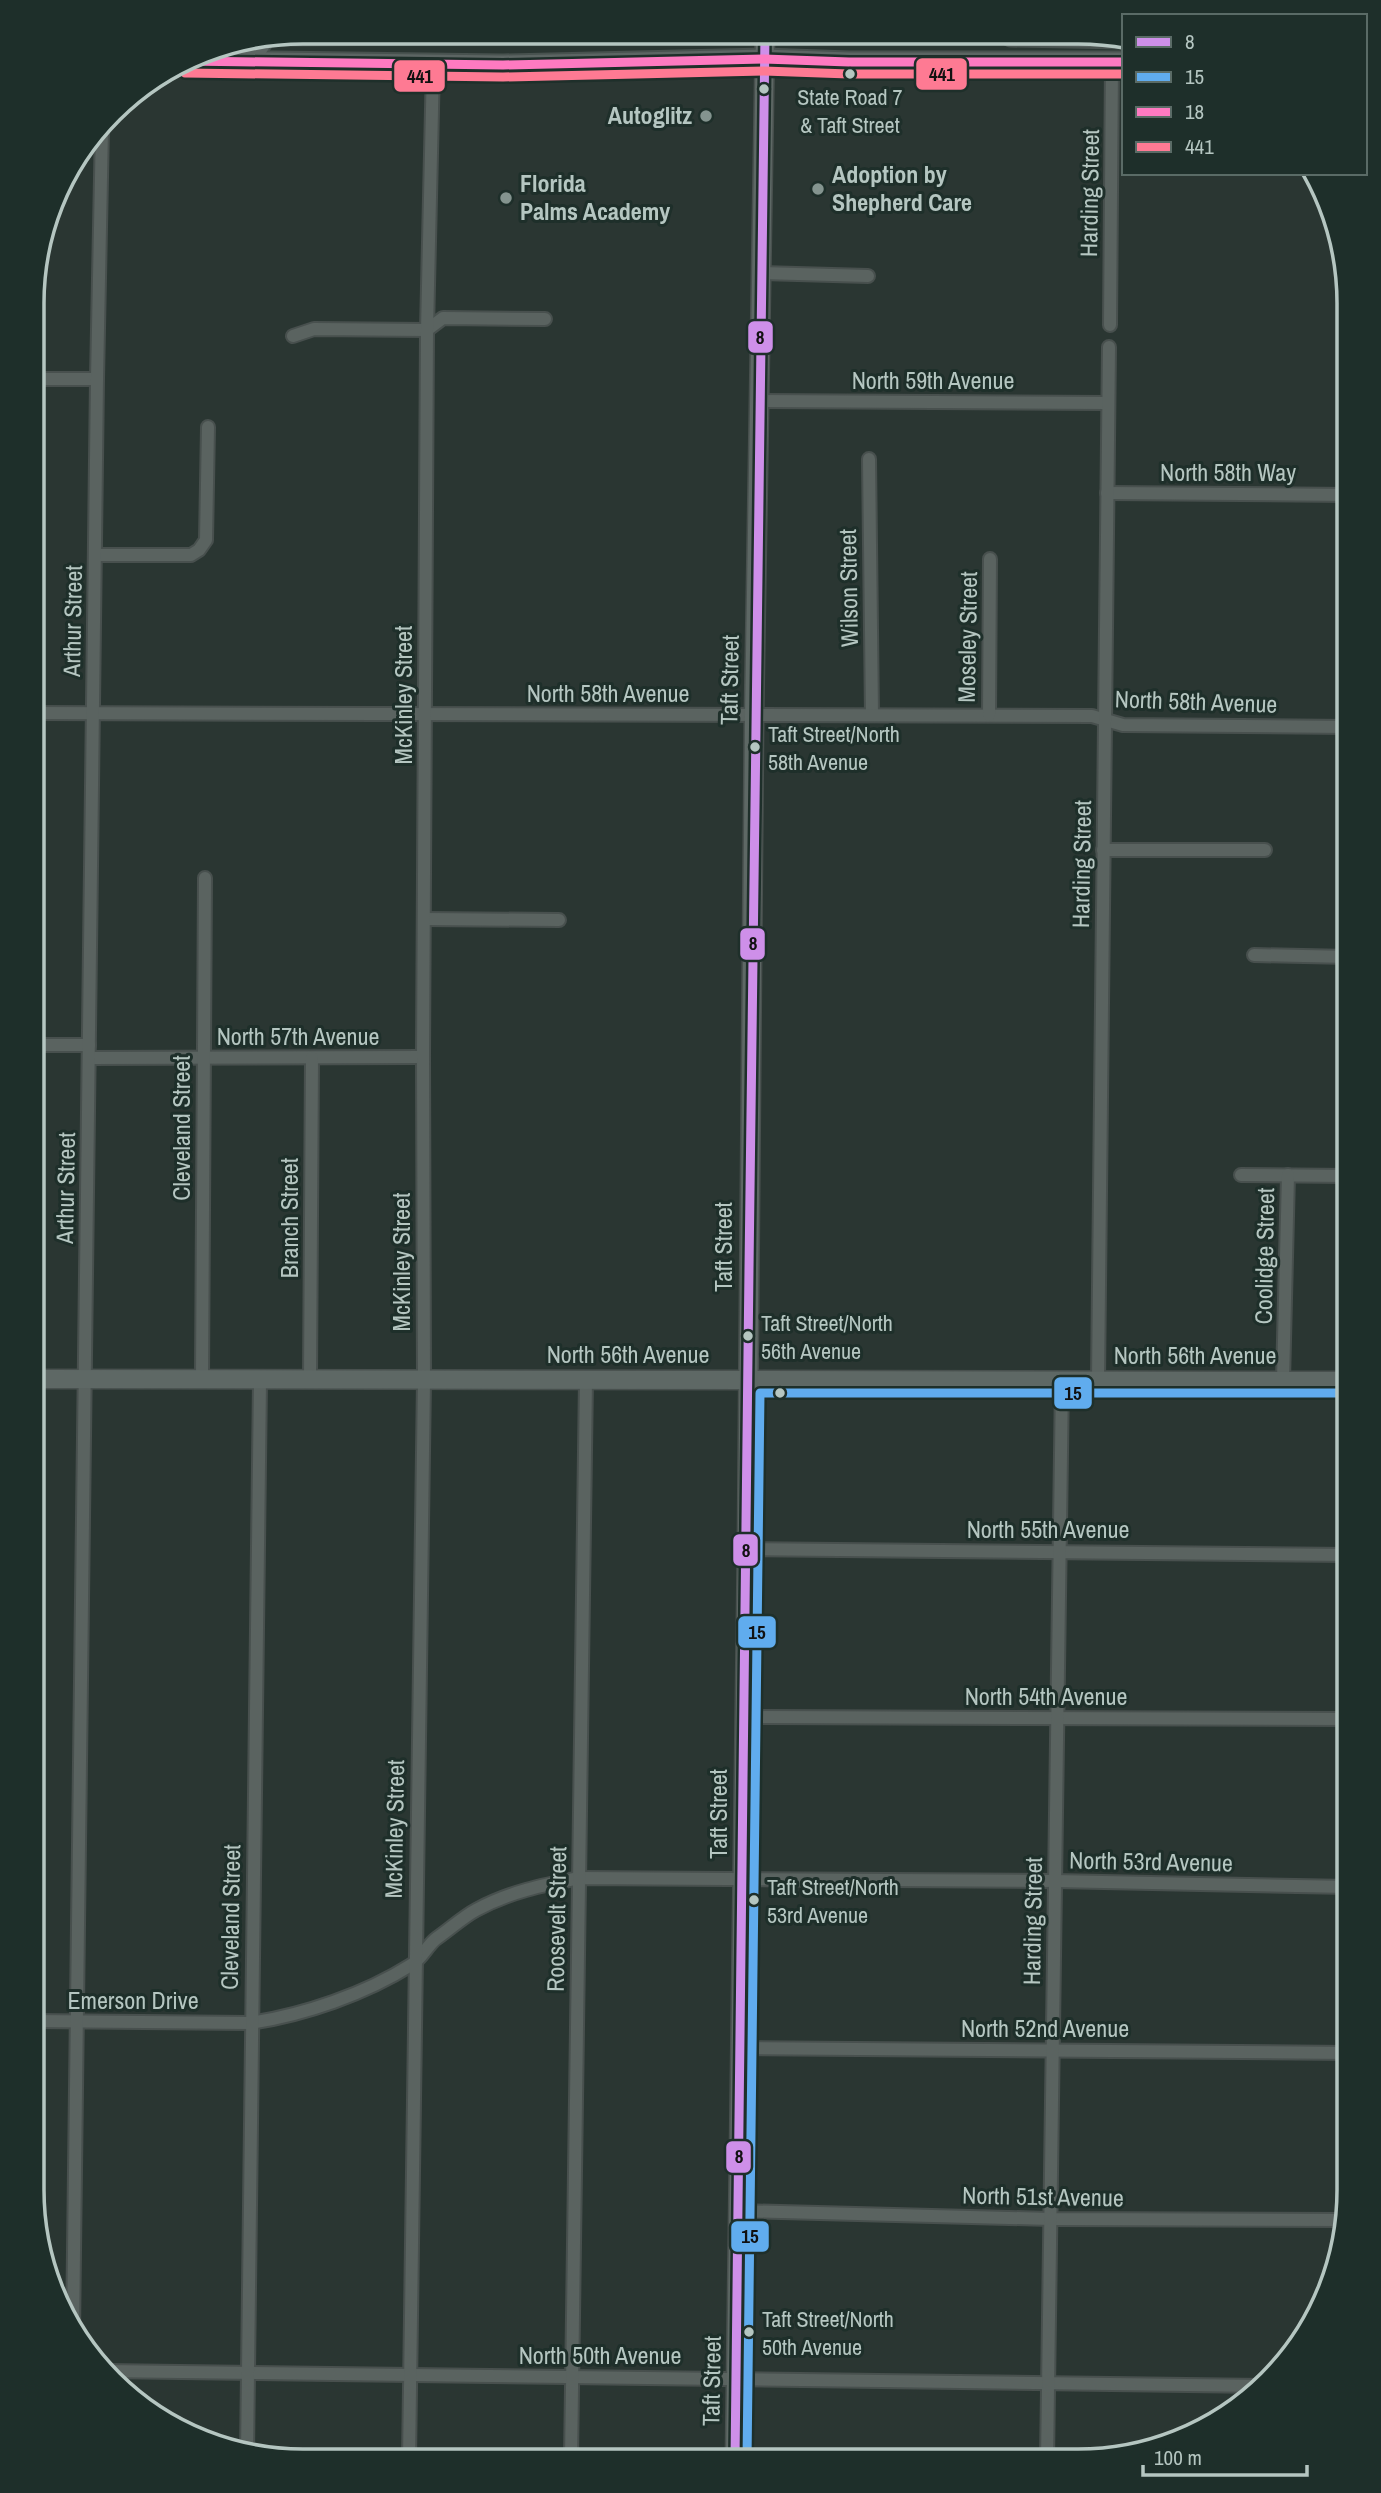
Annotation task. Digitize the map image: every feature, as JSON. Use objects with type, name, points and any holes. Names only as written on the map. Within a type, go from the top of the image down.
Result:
[{"type":"main road","points":[[433,65],[446,44]]},
{"type":"main road","points":[[1054,62],[1068,53],[1073,44]]},
{"type":"main road","points":[[236,61],[250,55],[256,48]]},
{"type":"main road","points":[[208,61],[433,65],[764,59],[1054,62],[1120,57]]},
{"type":"street","name":"Taft Street","points":[[735,2449],[754,716],[765,44]]},
{"type":"street","name":"Harding Street","points":[[1110,326],[1120,57]]},
{"type":"street","name":"McKinley Street","points":[[409,2449],[424,1380],[427,330],[433,65]]},
{"type":"street","name":"Arthur Street","points":[[73,2311],[102,139]]},
{"type":"street","points":[[761,273],[868,276]]},
{"type":"street","points":[[293,336],[314,329],[427,330],[443,318],[545,319]]},
{"type":"street","name":"Harding Street","points":[[1098,1380],[1109,347]]},
{"type":"street","points":[[44,379],[97,379]]},
{"type":"street","name":"North 59th Avenue","points":[[759,401],[1108,403]]},
{"type":"street","points":[[95,555],[191,555],[199,550],[206,540],[208,427]]},
{"type":"street","name":"Wilson Street","points":[[869,459],[872,715]]},
{"type":"street","name":"North 58th Way","points":[[1107,493],[1337,495]]},
{"type":"street","name":"Moseley Street","points":[[989,715],[990,559]]},
{"type":"street","name":"North 58th Avenue","points":[[44,713],[1092,716],[1123,725],[1337,727]]},
{"type":"street","points":[[1103,850],[1265,850]]},
{"type":"street","name":"Cleveland Street","points":[[202,1378],[205,877]]},
{"type":"street","points":[[424,919],[558,920]]},
{"type":"street","points":[[1254,956],[1337,957]]},
{"type":"street","name":"North 57th Avenue","points":[[44,1046],[203,1058],[423,1057]]},
{"type":"street","name":"Branch Street","points":[[310,1378],[312,1058]]},
{"type":"street","points":[[1241,1175],[1337,1175]]},
{"type":"street","name":"Coolidge Street","points":[[1283,1381],[1288,1175]]},
{"type":"street","name":"North 56th Avenue","points":[[44,1379],[1337,1381]]},
{"type":"street","name":"Roosevelt Street","points":[[571,2449],[586,1379]]},
{"type":"street","name":"Cleveland Street","points":[[247,2443],[250,2023],[260,1381]]},
{"type":"street","name":"Harding Street","points":[[1047,2449],[1062,1381]]},
{"type":"street","name":"North 55th Avenue","points":[[747,1549],[1337,1555]]},
{"type":"street","name":"North 54th Avenue","points":[[744,1717],[1337,1719]]},
{"type":"street","name":"Emerson Drive","points":[[44,2021],[250,2023],[282,2018],[315,2009],[357,1992],[414,1964],[432,1941],[474,1911],[511,1894],[579,1878],[743,1879]]},
{"type":"street","name":"North 53rd Avenue","points":[[743,1879],[1337,1887]]},
{"type":"street","name":"North 52nd Avenue","points":[[741,2048],[1337,2053]]},
{"type":"street","name":"North 51st Avenue","points":[[739,2211],[1051,2219],[1335,2220]]},
{"type":"street","name":"North 50th Avenue","points":[[118,2371],[1248,2386]]},
{"type":"transit line","name":"8","points":[[735,2449],[765,44]]},
{"type":"transit line","name":"18","points":[[208,61],[503,65],[764,59],[849,62],[1122,62]]},
{"type":"transit line","name":"441","points":[[185,73],[503,77],[764,71],[849,74],[1122,74]]},
{"type":"transit line","name":"15","points":[[747,2449],[760,1393],[1337,1393]]},
{"type":"place","name":"State Road 7 & Taft Street","points":[[850,74]]},
{"type":"place","name":"Autoglitz","points":[[706,116]]},
{"type":"place","name":"Adoption by Shepherd Care","points":[[818,189]]},
{"type":"place","name":"Florida Palms Academy","points":[[506,198]]},
{"type":"place","name":"Taft Street/North 58th Avenue","points":[[755,747]]},
{"type":"place","name":"Taft Street/North 56th Avenue","points":[[748,1336]]},
{"type":"place","name":"Taft Street/North 53rd Avenue","points":[[754,1900]]},
{"type":"place","name":"Taft Street/North 50th Avenue","points":[[749,2332]]}]
